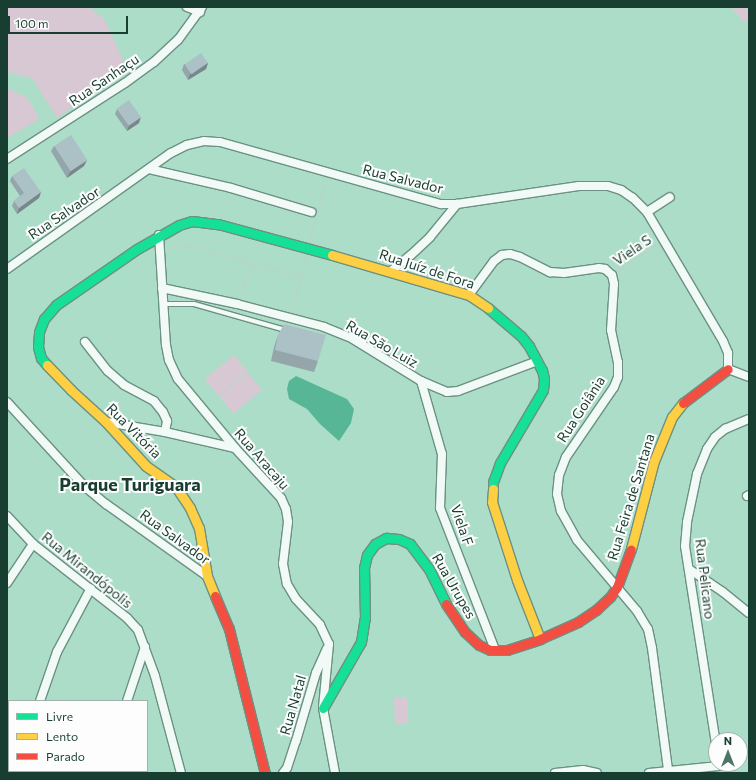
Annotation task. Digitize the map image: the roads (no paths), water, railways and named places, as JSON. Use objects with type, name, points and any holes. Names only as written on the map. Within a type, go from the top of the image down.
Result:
[{"type":"street","points":[[187,7],[201,10]]},
{"type":"street","name":"Rua Sanhaçu","points":[[7,159],[125,83],[154,62],[178,40],[201,10]]},
{"type":"street","name":"Rua Salvador","points":[[7,269],[171,153],[187,145],[204,142],[220,142],[441,204],[457,204],[592,185],[608,186],[620,190],[633,198],[647,212],[723,340],[728,352],[728,369]]},
{"type":"street","points":[[149,169],[231,188],[311,212]]},
{"type":"street","points":[[647,212],[670,198]]},
{"type":"street","points":[[391,271],[430,237],[457,204]]},
{"type":"street","name":"Rua Juíz de Fora","points":[[178,225],[192,221],[218,224],[391,271],[469,295],[483,304],[521,336],[538,361],[544,379],[543,390],[500,463],[493,482],[492,502],[517,580],[540,639]]},
{"type":"street","name":"Rua Vitória","points":[[178,225],[159,235],[56,305],[44,319],[39,332],[38,347],[41,358],[106,422],[146,466],[176,487],[190,508],[198,528],[207,576],[228,629],[265,773]]},
{"type":"street","name":"Rua Aracaju","points":[[159,235],[166,345],[169,360],[178,379],[235,448],[281,498],[286,509],[288,522],[283,564],[287,584],[296,599],[320,625],[329,644]]},
{"type":"street","name":"Rua Goiânia","points":[[469,295],[494,261],[502,255],[510,254],[520,257],[550,272],[564,274],[599,268],[605,269],[612,276],[614,284],[612,330],[618,362],[618,376],[614,387],[566,457],[558,475],[557,494],[561,511],[577,540],[617,587]]},
{"type":"street","name":"Rua São Luiz","points":[[162,288],[238,304],[332,330],[377,353],[421,381],[447,392],[458,391],[538,361]]},
{"type":"street","points":[[85,342],[108,371],[124,385],[154,401],[163,412],[167,420],[165,432]]},
{"type":"street","points":[[728,369],[749,377]]},
{"type":"street","name":"Rua Feira de Santana","points":[[617,587],[628,560],[654,461],[672,417],[685,401],[728,369]]},
{"type":"street","name":"Viela F","points":[[421,381],[442,454],[440,508],[495,650]]},
{"type":"street","name":"Rua Salvador","points":[[7,402],[83,485],[106,504],[207,576]]},
{"type":"street","name":"Rua Pelicano","points":[[714,732],[685,546],[688,515],[697,474],[707,449],[714,437],[725,429],[749,419]]},
{"type":"street","points":[[106,422],[165,432],[235,448]]},
{"type":"street","name":"Rua Mirandópolis","points":[[7,516],[33,544],[91,588],[138,630],[155,676],[181,773]]},
{"type":"street","name":"Rua Urupes","points":[[323,708],[361,642],[365,618],[364,568],[367,555],[375,544],[386,538],[399,539],[410,544],[429,569],[447,606],[465,632],[479,645],[495,650],[507,650],[540,639],[578,622],[596,610],[610,597],[617,587]]},
{"type":"street","points":[[7,583],[33,544]]},
{"type":"street","points":[[689,569],[723,592],[749,613]]},
{"type":"street","points":[[617,587],[637,611],[648,629],[652,648],[668,770]]},
{"type":"street","points":[[40,700],[57,652],[91,588]]},
{"type":"street","points":[[329,644],[323,708],[335,773]]},
{"type":"street","name":"Rua Natal","points":[[283,773],[296,741],[316,673],[329,644]]},
{"type":"street","points":[[127,700],[145,647]]},
{"type":"street","points":[[649,773],[668,770],[708,768]]},
{"type":"street","points":[[556,773],[583,770],[597,773]]},
{"type":"lane","points":[[163,304],[194,304],[292,332]]},
{"type":"district","name":"Parque Turiguara","points":[[130,484]]}]
